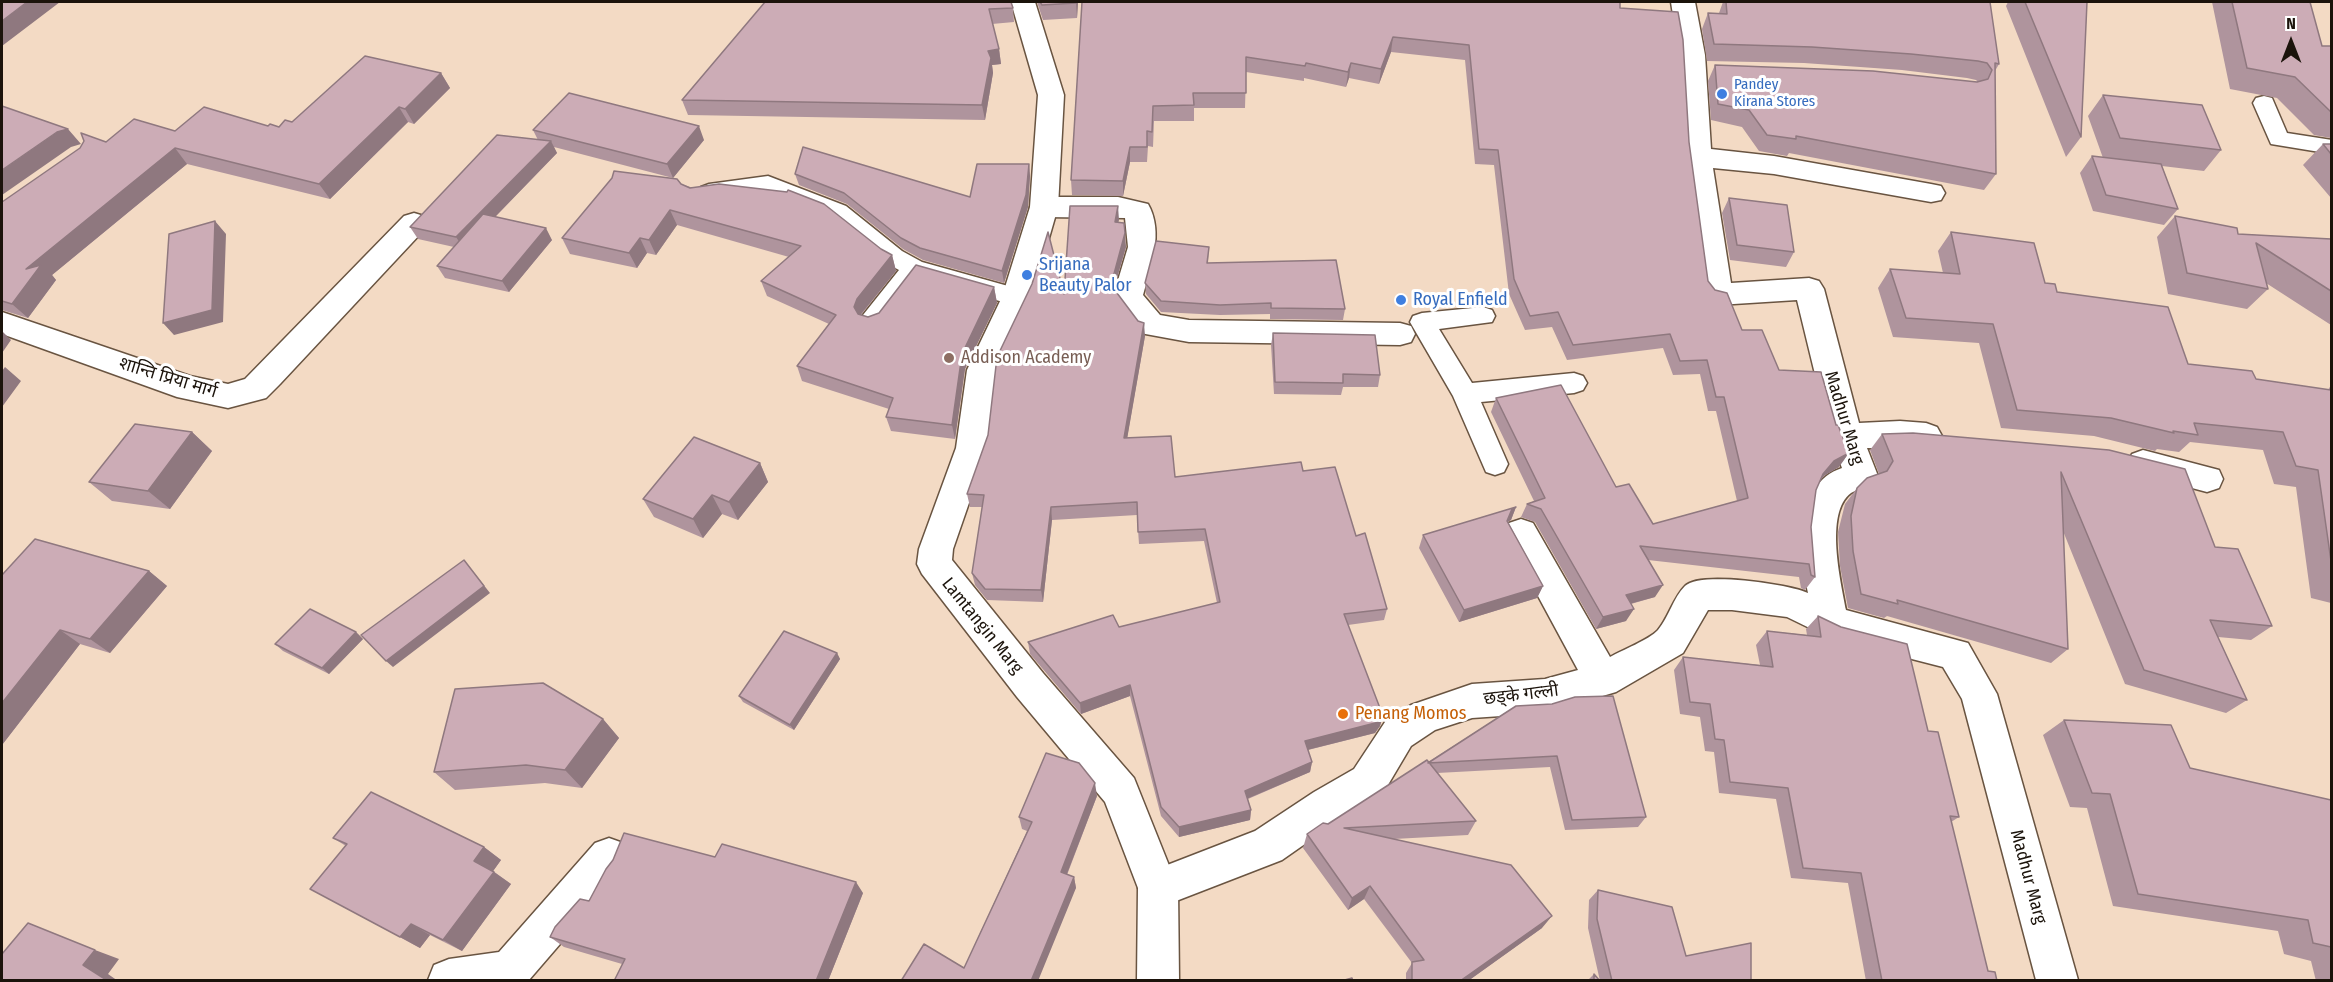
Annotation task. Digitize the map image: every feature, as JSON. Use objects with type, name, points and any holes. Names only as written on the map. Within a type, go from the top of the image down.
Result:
[{"type":"street","name":"Lamtangin Marg","points":[[1023,2],[1051,95],[1044,207],[1017,297],[982,370],[972,448],[936,549],[934,564],[1030,685],[1120,791],[1158,888],[1158,981]]},
{"type":"street","name":"Madhur Marg","points":[[1683,2],[1692,55],[1703,71],[1698,157],[1718,294],[1809,289],[1846,436],[1862,476],[1841,482],[1827,496],[1818,526],[1830,622],[1955,654],[1979,694],[2057,981]]},
{"type":"street","points":[[1698,157],[1774,165],[1930,193]]},
{"type":"street","points":[[1044,207],[1118,207],[1138,211],[1142,247],[1128,297],[1151,326],[1189,331],[1400,334]]},
{"type":"street","name":"शान्ति प्रिया मार्ग","points":[[2,323],[188,388],[228,396],[255,389],[270,376],[414,223]]},
{"type":"street","points":[[1846,436],[1900,434],[1953,438]]},
{"type":"street","points":[[2115,457],[2207,479]]},
{"type":"street","points":[[1521,533],[1603,680]]},
{"type":"street","name":"छड्के गल्ली","points":[[1158,888],[1268,846],[1328,805],[1368,782],[1398,734],[1424,717],[1472,701],[1545,696],[1603,680],[1670,642],[1698,595],[1732,595],[1792,602],[1830,622]]},
{"type":"street","points":[[449,981],[510,971],[609,856]]},
{"type":"lane","points":[[2264,103],[2279,139],[2331,147]]},
{"type":"lane","points":[[696,194],[768,184],[838,212],[894,257],[914,268],[1017,297]]},
{"type":"lane","points":[[872,321],[914,268]]},
{"type":"lane","points":[[1483,316],[1422,322],[1466,394],[1495,464]]},
{"type":"lane","points":[[1400,334],[1429,333]]},
{"type":"lane","points":[[1466,394],[1574,383]]},
{"type":"building","points":[[2,2],[27,2],[2,21]]},
{"type":"building","points":[[765,2],[1011,2],[1013,8],[989,9],[999,49],[988,51],[991,58],[982,105],[682,100]]},
{"type":"building","points":[[1040,2],[1076,2],[1076,3],[1042,5]]},
{"type":"building","points":[[1082,2],[1620,2],[1620,8],[1678,12],[1683,40],[1689,142],[1708,281],[1715,290],[1727,293],[1742,330],[1762,330],[1779,370],[1821,372],[1836,425],[1838,425],[1849,453],[1834,461],[1823,474],[1816,490],[1811,527],[1815,577],[1811,575],[1809,564],[1640,546],[1663,585],[1626,595],[1634,609],[1603,617],[1541,509],[1527,504],[1545,498],[1496,398],[1561,385],[1616,487],[1629,484],[1653,524],[1748,498],[1724,397],[1716,397],[1707,360],[1680,361],[1670,334],[1573,345],[1558,312],[1530,316],[1514,279],[1498,150],[1479,149],[1469,45],[1393,37],[1381,69],[1351,63],[1348,72],[1306,63],[1305,66],[1246,57],[1246,93],[1193,93],[1194,105],[1153,106],[1152,132],[1147,131],[1147,147],[1130,147],[1123,181],[1071,180]]},
{"type":"building","points":[[1726,2],[1990,2],[1999,64],[1995,63],[1996,174],[1796,136],[1796,139],[1767,135],[1749,110],[1718,104],[1715,65],[1873,71],[1977,82],[1988,79],[1992,70],[1987,63],[1978,61],[1911,54],[1812,47],[1714,44],[1708,13],[1727,14]]},
{"type":"building","points":[[2025,2],[2087,2],[2081,137]]},
{"type":"building","points":[[2232,2],[2310,2],[2322,46],[2331,46],[2331,112],[2295,77],[2247,68]]},
{"type":"building","points":[[365,56],[441,73],[405,109],[399,107],[319,184],[175,148],[26,269],[41,265],[12,304],[2,301],[2,202],[80,148],[84,141],[81,133],[106,142],[134,119],[175,131],[204,107],[268,126],[270,124],[279,127],[285,120],[292,122]]},
{"type":"building","points":[[569,93],[699,126],[667,164],[533,130]]},
{"type":"building","points":[[2103,95],[2202,105],[2221,150],[2120,138]]},
{"type":"building","points":[[2,106],[68,129],[57,132],[2,170]]},
{"type":"building","points":[[497,135],[551,141],[456,237],[410,227]]},
{"type":"building","points":[[2323,144],[2331,144],[2331,154]]},
{"type":"building","points":[[803,147],[970,197],[977,164],[1029,164],[1026,195],[1002,271],[920,248],[901,238],[844,193],[795,174]]},
{"type":"building","points":[[2092,156],[2161,164],[2178,209],[2106,195]]},
{"type":"building","points":[[614,171],[677,179],[681,184],[690,188],[719,184],[787,192],[788,190],[824,204],[892,255],[857,299],[854,307],[858,314],[868,317],[879,313],[916,265],[994,287],[962,354],[952,425],[886,417],[893,398],[797,366],[836,315],[761,281],[801,246],[670,210],[649,240],[640,238],[629,253],[562,238],[612,178]]},
{"type":"building","points":[[1729,198],[1787,205],[1794,252],[1737,245]]},
{"type":"building","points":[[1070,206],[1118,206],[1115,222],[1124,223],[1125,233],[1111,285],[1138,321],[1144,323],[1124,438],[1171,436],[1175,477],[1301,462],[1303,471],[1335,467],[1356,536],[1365,533],[1387,609],[1344,614],[1383,716],[1379,722],[1305,741],[1312,762],[1245,791],[1251,810],[1179,827],[1161,807],[1130,685],[1080,703],[1028,642],[1113,615],[1119,627],[1220,602],[1205,529],[1138,532],[1137,502],[1051,507],[1041,590],[985,589],[972,573],[984,495],[967,494],[988,435],[997,357],[1032,284],[1048,232],[1064,294]]},
{"type":"building","points":[[483,214],[546,228],[502,281],[437,266]]},
{"type":"building","points":[[2175,216],[2237,228],[2238,234],[2331,239],[2331,291],[2256,243],[2268,289],[2187,273]]},
{"type":"building","points":[[215,221],[212,310],[163,323],[169,234]]},
{"type":"building","points":[[1951,232],[2034,243],[2045,283],[2055,284],[2057,292],[2168,307],[2188,364],[2252,371],[2256,379],[2331,390],[2331,561],[2318,470],[2296,466],[2283,432],[2194,423],[2198,435],[2173,431],[2174,433],[2111,418],[2017,410],[1993,324],[1906,318],[1890,269],[1960,274]]},
{"type":"building","points":[[1156,241],[1209,247],[1207,263],[1336,260],[1345,309],[1271,308],[1271,303],[1220,305],[1161,301],[1145,283]]},
{"type":"building","points":[[1273,333],[1375,335],[1380,375],[1343,374],[1343,383],[1275,382]]},
{"type":"building","points":[[135,424],[192,432],[148,491],[89,482]]},
{"type":"building","points":[[1913,433],[2109,450],[2185,469],[2215,547],[2238,549],[2272,626],[2210,620],[2247,700],[2144,670],[2061,472],[2068,649],[1897,600],[1898,604],[1861,594],[1853,551],[1851,516],[1857,488],[1867,478],[1887,471],[1893,461],[1882,434]]},
{"type":"building","points":[[694,437],[760,463],[729,502],[712,495],[693,519],[643,499]]},
{"type":"building","points":[[1516,507],[1512,509],[1507,521],[1543,586],[1464,610],[1423,535]]},
{"type":"building","points":[[35,539],[149,571],[90,639],[60,630],[2,703],[2,575]]},
{"type":"building","points":[[464,560],[484,586],[386,661],[361,635]]},
{"type":"building","points":[[310,609],[356,632],[322,668],[275,644]]},
{"type":"building","points":[[1818,616],[1841,627],[1907,644],[1928,731],[1938,732],[1959,817],[1950,816],[1988,971],[1995,972],[1997,981],[1882,981],[1861,873],[1803,868],[1788,788],[1730,782],[1724,740],[1715,739],[1710,704],[1690,702],[1683,657],[1773,667],[1767,631],[1821,637]]},
{"type":"building","points":[[784,631],[837,653],[790,725],[739,696]]},
{"type":"building","points":[[543,683],[603,719],[565,770],[526,765],[434,772],[455,689]]},
{"type":"building","points":[[1613,696],[1646,817],[1572,820],[1557,756],[1428,763],[1516,706],[1552,704],[1575,697]]},
{"type":"building","points":[[2064,720],[2171,725],[2190,768],[2331,800],[2331,947],[2313,943],[2308,920],[2138,894],[2110,794],[2092,793]]},
{"type":"building","points":[[1046,753],[1079,763],[1095,783],[1061,872],[1074,877],[1031,981],[901,981],[924,944],[964,968],[1032,822],[1019,817]]},
{"type":"building","points":[[1427,760],[1476,821],[1344,828],[1511,865],[1552,916],[1460,981],[1412,981],[1412,962],[1424,960],[1370,886],[1352,898],[1307,834],[1323,823],[1328,824]]},
{"type":"building","points":[[371,792],[484,847],[474,861],[494,872],[443,940],[411,924],[400,937],[310,889],[347,844],[333,838]]},
{"type":"building","points":[[624,833],[715,857],[722,844],[856,882],[816,981],[614,981],[625,959],[550,937],[555,927],[580,899],[589,901],[613,860]]},
{"type":"building","points":[[1598,890],[1672,907],[1686,956],[1751,943],[1751,981],[1612,981],[1597,919]]},
{"type":"building","points":[[28,923],[95,950],[83,965],[108,981],[2,981],[2,954]]},
{"type":"place","name":"Pandey Kirana Stores","points":[[1722,94]]},
{"type":"place","name":"Srijana Beauty Palor","points":[[1027,275]]},
{"type":"place","name":"Royal Enfield","points":[[1401,300]]},
{"type":"place","name":"Addison Academy","points":[[949,358]]},
{"type":"place","name":"Penang Momos","points":[[1343,714]]}]
